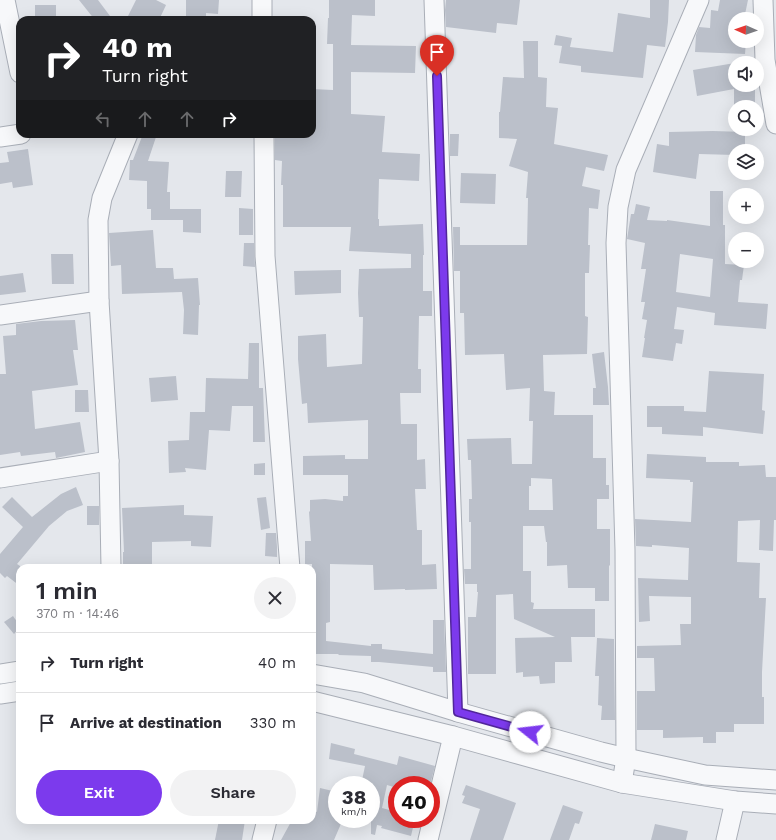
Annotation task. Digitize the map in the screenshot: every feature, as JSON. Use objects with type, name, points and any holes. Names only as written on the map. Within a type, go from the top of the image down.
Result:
[{"type":"street","points":[[5,0],[16,54]]},
{"type":"street","points":[[262,0],[262,16]]},
{"type":"street","points":[[434,0],[458,712]]},
{"type":"street","points":[[622,783],[626,758],[625,550],[616,243],[618,207],[626,170],[699,0]]},
{"type":"street","points":[[763,0],[771,60],[776,124]]},
{"type":"street","points":[[0,138],[16,135]]},
{"type":"street","points":[[111,564],[109,461],[99,301],[98,220],[102,198],[126,138]]},
{"type":"street","points":[[264,138],[265,256],[290,564]]},
{"type":"street","points":[[0,315],[99,301]]},
{"type":"street","points":[[0,478],[109,461]]},
{"type":"street","points":[[0,674],[16,672]]},
{"type":"street","points":[[316,675],[364,683],[458,712],[626,758],[705,776],[776,780]]},
{"type":"street","points":[[0,694],[16,692]]},
{"type":"street","points":[[316,702],[453,736],[622,783],[735,801],[776,804]]},
{"type":"street","points":[[428,840],[453,736]]},
{"type":"street","points":[[726,840],[735,801]]},
{"type":"street","points":[[262,840],[266,824]]},
{"type":"building","points":[[79,0],[98,0],[110,16],[92,16]]},
{"type":"building","points":[[136,0],[156,0],[166,5],[161,16],[128,16]]},
{"type":"building","points":[[186,0],[219,0],[218,14],[206,13],[206,16],[186,16]]},
{"type":"building","points":[[329,0],[375,0],[375,16],[352,15],[351,45],[416,46],[415,73],[351,72],[351,114],[385,116],[382,152],[420,154],[419,181],[379,179],[378,219],[379,226],[423,224],[423,291],[432,291],[432,316],[419,316],[418,369],[421,369],[421,393],[400,393],[401,424],[417,424],[417,460],[425,459],[426,489],[415,489],[417,530],[422,530],[422,565],[436,564],[437,589],[374,590],[373,565],[330,564],[330,622],[326,623],[326,641],[371,646],[371,644],[382,644],[382,649],[433,654],[433,620],[444,620],[446,672],[433,672],[433,667],[371,662],[371,656],[316,654],[316,564],[305,564],[305,541],[311,541],[309,512],[310,500],[325,499],[343,501],[343,496],[348,496],[348,475],[303,475],[303,456],[345,455],[345,459],[368,459],[368,420],[308,423],[307,403],[302,404],[298,359],[298,336],[326,334],[327,367],[362,364],[363,317],[359,317],[359,269],[411,268],[411,254],[349,251],[351,227],[283,227],[283,185],[281,185],[282,161],[275,160],[275,138],[316,138],[316,89],[333,90],[333,44],[327,44]]},
{"type":"building","points":[[446,0],[520,0],[517,25],[497,23],[496,33],[446,27]]},
{"type":"building","points":[[650,0],[669,0],[668,22],[665,47],[647,45],[643,78],[581,72],[581,66],[559,63],[562,46],[554,45],[556,35],[572,38],[570,47],[613,52],[618,13],[650,18]]},
{"type":"building","points":[[720,0],[748,0],[745,12],[728,12],[728,48],[745,48],[745,54],[695,52],[696,35],[699,27],[710,28],[711,10],[718,11]]},
{"type":"building","points":[[35,5],[56,5],[56,16],[35,16]]},
{"type":"building","points":[[523,41],[538,41],[538,77],[547,78],[546,107],[558,108],[554,144],[608,155],[604,171],[586,167],[582,186],[600,190],[598,209],[589,208],[589,273],[585,273],[585,316],[588,317],[587,354],[543,355],[544,391],[555,392],[554,415],[593,415],[593,458],[606,458],[606,485],[609,485],[609,499],[597,499],[597,529],[610,529],[609,601],[595,601],[595,588],[568,588],[567,565],[547,566],[547,542],[544,526],[523,526],[523,571],[531,571],[531,602],[534,603],[533,609],[595,609],[595,637],[571,637],[572,662],[555,662],[555,683],[540,684],[539,676],[523,677],[523,672],[516,673],[515,638],[555,637],[514,619],[513,594],[496,595],[496,674],[468,674],[468,617],[476,617],[478,592],[477,584],[465,584],[464,569],[471,569],[471,522],[469,522],[469,499],[472,499],[471,460],[468,460],[467,439],[511,438],[512,464],[532,464],[533,421],[529,421],[530,388],[506,390],[504,354],[465,355],[464,313],[460,313],[460,271],[454,271],[453,227],[460,227],[460,245],[527,245],[528,198],[526,198],[528,172],[509,166],[517,139],[499,138],[499,112],[503,77],[524,78]],"holes":[[[531,478],[552,479],[553,510],[529,510],[529,486],[531,486]]]},
{"type":"building","points":[[728,64],[728,90],[697,96],[693,70]]},
{"type":"building","points":[[734,92],[755,92],[755,100],[734,100]]},
{"type":"building","points":[[728,131],[728,136],[745,136],[745,144],[728,144],[728,155],[699,154],[696,179],[653,172],[657,144],[669,146],[669,132]]},
{"type":"building","points":[[450,134],[459,134],[458,156],[450,156]]},
{"type":"building","points":[[141,138],[156,138],[148,161],[169,162],[167,192],[170,192],[170,209],[201,209],[201,233],[183,232],[183,220],[151,220],[151,209],[147,209],[147,181],[129,180],[130,160],[133,160]]},
{"type":"building","points":[[28,149],[33,185],[13,188],[12,182],[0,184],[0,163],[9,162],[7,152]]},
{"type":"building","points":[[226,171],[242,171],[241,197],[225,197]]},
{"type":"building","points":[[461,173],[496,174],[495,204],[460,203]]},
{"type":"building","points":[[710,191],[723,191],[725,264],[728,264],[728,268],[744,268],[742,280],[740,280],[738,302],[768,304],[766,329],[714,325],[715,313],[677,307],[674,329],[684,330],[682,344],[676,343],[673,361],[642,357],[647,320],[642,319],[645,302],[641,302],[646,269],[641,269],[645,243],[627,239],[631,214],[634,214],[636,204],[650,207],[647,220],[667,220],[710,226]],"holes":[[[680,254],[713,259],[710,297],[676,292]]]},
{"type":"building","points":[[239,208],[253,209],[253,235],[239,235]]},
{"type":"building","points":[[153,230],[156,268],[173,268],[174,279],[198,278],[200,305],[198,335],[183,334],[184,310],[182,292],[122,294],[121,265],[111,266],[109,233]]},
{"type":"building","points":[[244,243],[254,243],[255,267],[243,266]]},
{"type":"building","points":[[51,254],[73,254],[74,284],[52,284]]},
{"type":"building","points":[[341,270],[341,293],[295,295],[294,271]]},
{"type":"building","points":[[23,273],[26,292],[0,295],[0,276]]},
{"type":"building","points":[[75,320],[78,350],[73,350],[78,385],[32,391],[35,429],[80,422],[85,452],[56,458],[55,452],[21,456],[20,452],[0,455],[0,374],[6,374],[3,336],[16,335],[16,324],[41,321]]},
{"type":"building","points":[[249,343],[259,343],[259,388],[263,388],[265,442],[253,442],[253,406],[232,406],[230,431],[209,430],[206,470],[185,468],[186,472],[169,473],[168,441],[189,440],[190,412],[205,412],[206,378],[248,379]]},
{"type":"building","points":[[604,352],[609,405],[593,405],[593,388],[596,388],[592,354]]},
{"type":"building","points":[[709,371],[764,374],[762,410],[765,411],[763,434],[703,427],[703,436],[662,434],[662,427],[647,427],[647,406],[684,406],[684,411],[706,412]]},
{"type":"building","points":[[176,376],[178,400],[151,402],[149,378]]},
{"type":"building","points":[[75,390],[88,390],[89,412],[75,412]]},
{"type":"building","points":[[647,454],[706,457],[706,462],[739,462],[739,466],[765,465],[766,477],[776,477],[776,520],[774,520],[773,551],[759,550],[760,520],[738,521],[737,562],[760,563],[759,598],[766,598],[762,672],[764,724],[734,724],[734,732],[716,732],[716,743],[703,743],[703,737],[663,738],[663,730],[637,730],[637,691],[655,691],[654,658],[637,658],[637,646],[681,645],[680,624],[691,624],[691,597],[649,596],[650,621],[639,622],[638,578],[688,580],[689,548],[652,545],[652,547],[636,546],[635,519],[691,522],[693,482],[690,482],[690,480],[646,478]]},
{"type":"building","points":[[265,463],[265,475],[254,475],[254,464]]},
{"type":"building","points":[[76,487],[83,505],[67,511],[49,526],[16,564],[16,583],[7,576],[5,578],[0,573],[0,554],[23,527],[2,507],[12,497],[32,517],[61,494]]},
{"type":"building","points":[[266,497],[270,528],[261,530],[257,498]]},
{"type":"building","points":[[184,505],[184,515],[213,516],[211,547],[191,546],[191,541],[152,542],[152,564],[123,564],[124,552],[122,508]]},
{"type":"building","points":[[87,506],[99,506],[99,525],[87,525]]},
{"type":"building","points":[[266,533],[276,533],[277,557],[265,556]]},
{"type":"building","points":[[13,616],[16,620],[16,632],[14,634],[4,622]]},
{"type":"building","points":[[597,638],[614,639],[615,720],[601,720],[602,706],[598,705],[599,676],[595,676]]},
{"type":"building","points":[[331,743],[355,749],[354,754],[397,765],[399,756],[435,766],[432,776],[388,776],[388,785],[382,808],[388,810],[388,828],[413,828],[411,836],[381,828],[380,776],[363,776],[365,766],[329,759]]},
{"type":"building","points":[[466,785],[516,803],[503,840],[470,840],[480,809],[462,803],[465,796],[462,795]]},
{"type":"building","points":[[320,788],[328,790],[328,828],[339,828],[334,840],[281,840],[290,824],[316,824],[316,812]]},
{"type":"building","points":[[563,805],[583,812],[579,824],[575,823],[569,840],[550,840]]},
{"type":"building","points":[[218,824],[244,824],[242,840],[215,840]]},
{"type":"building","points":[[655,824],[688,831],[686,840],[651,840]]},
{"type":"building","points":[[371,828],[376,828],[375,835],[371,834]]},
{"type":"route","points":[[437,76],[458,712],[530,732]]}]
